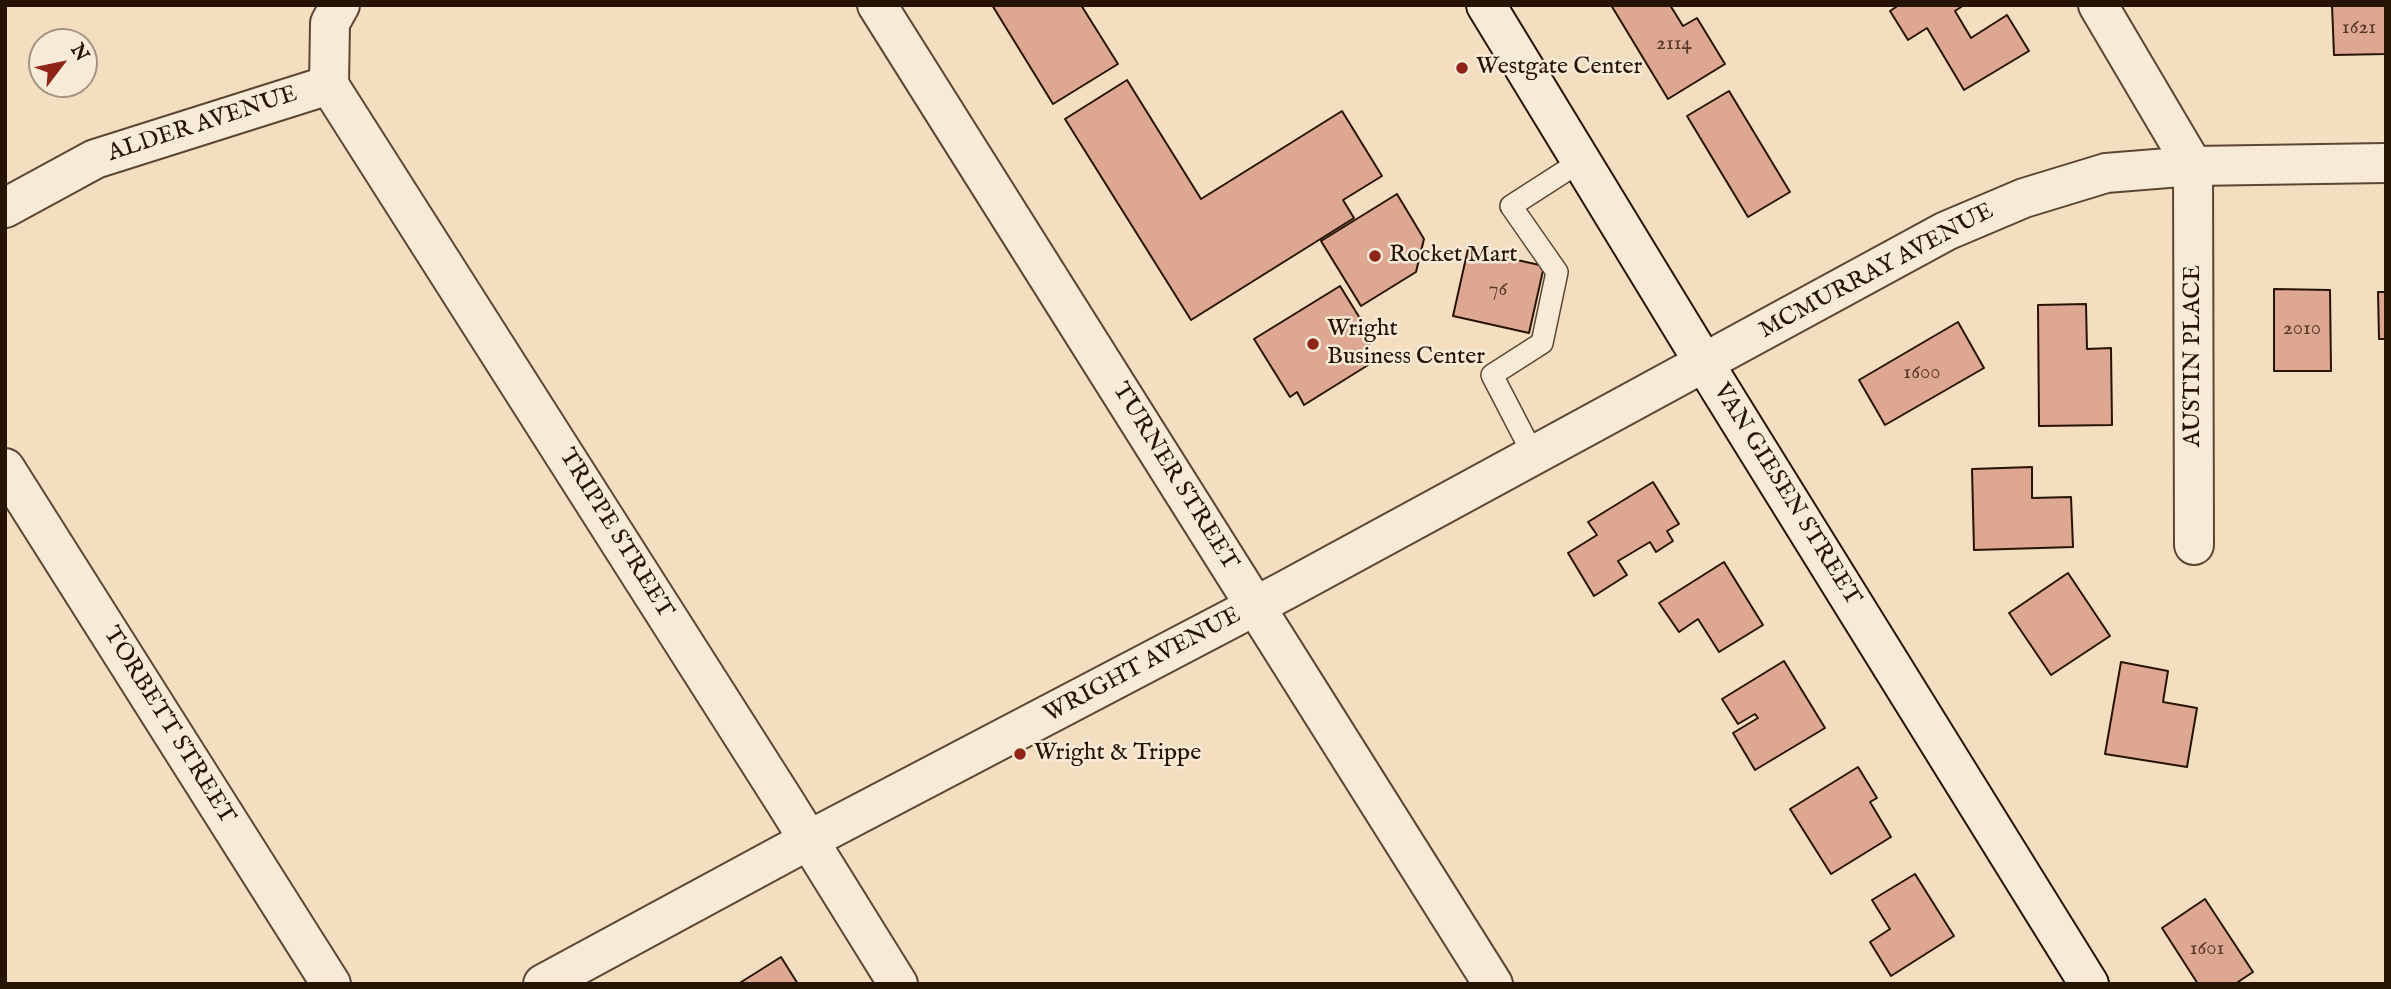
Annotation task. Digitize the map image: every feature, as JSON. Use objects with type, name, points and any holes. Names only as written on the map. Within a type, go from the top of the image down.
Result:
[{"type":"street","name":"ALDER AVENUE","points":[[5,208],[95,159],[330,85],[330,23],[340,5]]},
{"type":"street","name":"TURNER STREET","points":[[877,5],[1493,984]]},
{"type":"street","name":"VAN GIESEN STREET","points":[[1486,5],[1704,363],[2089,984]]},
{"type":"street","points":[[2098,5],[2193,166]]},
{"type":"street","name":"TRIPPE STREET","points":[[330,85],[898,984]]},
{"type":"street","name":"MCMURRAY AVENUE","points":[[1704,363],[1946,231],[2024,198],[2106,173],[2193,166],[2386,163]]},
{"type":"street","name":"AUSTIN PLACE","points":[[2193,166],[2194,545]]},
{"type":"street","name":"WRIGHT AVENUE","points":[[543,984],[809,840],[1256,606],[1704,363]]},
{"type":"street","name":"TORBETT STREET","points":[[5,468],[331,984]]},
{"type":"lane","points":[[1534,456],[1492,375],[1542,343],[1557,272],[1511,206],[1581,161]]},
{"type":"building","points":[[992,5],[1081,5],[1118,64],[1053,104]]},
{"type":"building","points":[[1611,5],[1670,5],[1683,26],[1697,18],[1725,64],[1668,99]]},
{"type":"building","points":[[1899,5],[1964,5],[1955,11],[1971,38],[2007,15],[2029,51],[1964,90],[1927,28],[1908,40],[1890,11]]},
{"type":"building","points":[[2332,5],[2386,5],[2386,54],[2334,55]]},
{"type":"building","points":[[1127,80],[1201,199],[1342,111],[1382,176],[1343,200],[1354,218],[1191,320],[1065,119]]},
{"type":"building","points":[[1729,91],[1790,192],[1748,217],[1687,116]]},
{"type":"building","name":"Rocket Mart","points":[[1397,194],[1424,239],[1416,272],[1361,306],[1321,241]]},
{"type":"building","points":[[1468,249],[1544,266],[1529,333],[1453,316]]},
{"type":"building","name":"Wright Business Center","points":[[1340,286],[1374,341],[1364,347],[1373,362],[1304,405],[1297,392],[1290,397],[1254,339]]},
{"type":"building","points":[[2274,289],[2330,290],[2331,371],[2274,371]]},
{"type":"building","points":[[2378,292],[2386,292],[2386,339],[2379,339]]},
{"type":"building","points":[[2086,304],[2087,349],[2111,348],[2112,425],[2039,426],[2038,305]]},
{"type":"building","points":[[1958,322],[1984,368],[1885,425],[1859,380]]},
{"type":"building","points":[[2032,467],[2032,498],[2071,497],[2073,547],[1974,550],[1972,469]]},
{"type":"building","points":[[1653,482],[1679,524],[1667,531],[1673,541],[1656,552],[1650,542],[1618,561],[1627,575],[1594,596],[1568,553],[1597,535],[1588,522]]},
{"type":"building","points":[[1724,562],[1763,625],[1719,652],[1698,619],[1679,632],[1659,603]]},
{"type":"building","points":[[2068,573],[2110,636],[2051,675],[2009,613]]},
{"type":"building","points":[[1784,661],[1825,728],[1755,770],[1733,733],[1758,718],[1755,714],[1738,724],[1722,699]]},
{"type":"building","points":[[2121,662],[2168,671],[2163,702],[2197,708],[2187,767],[2105,754]]},
{"type":"building","points":[[1858,767],[1877,798],[1870,802],[1891,837],[1831,874],[1790,809]]},
{"type":"building","points":[[1915,874],[1954,936],[1891,976],[1870,942],[1890,929],[1872,900]]},
{"type":"building","points":[[2205,899],[2253,972],[2235,984],[2198,984],[2162,928]]},
{"type":"building","points":[[781,957],[798,984],[738,984]]},
{"type":"place","name":"Westgate Center","points":[[1462,68]]},
{"type":"place","name":"Rocket Mart","points":[[1375,256]]},
{"type":"place","name":"Wright Business Center","points":[[1313,344]]},
{"type":"place","name":"Wright & Trippe","points":[[1020,754]]}]
